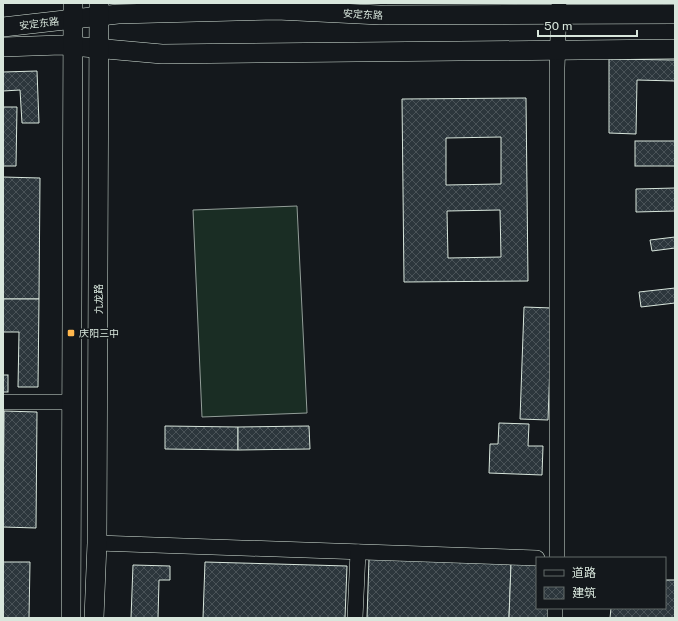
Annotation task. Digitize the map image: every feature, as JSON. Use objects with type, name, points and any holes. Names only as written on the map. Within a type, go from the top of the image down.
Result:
[{"type":"main road","name":"安定东路","points":[[3,28],[73,11],[98,10],[118,14],[277,10],[559,9],[675,14]]},
{"type":"main road","name":"九龙路","points":[[94,618],[97,542],[98,10]]},
{"type":"main road","points":[[71,618],[73,11]]},
{"type":"main road","name":"安定东路","points":[[3,47],[72,46],[162,54],[558,59],[675,49]]},
{"type":"street","points":[[557,557],[559,9]]},
{"type":"street","points":[[3,402],[72,402]]},
{"type":"street","points":[[97,542],[536,558]]},
{"type":"street","points":[[355,618],[358,552]]},
{"type":"green space","points":[[297,206],[307,413],[202,417],[193,210]]},
{"type":"building","points":[[609,59],[675,60],[675,81],[637,80],[636,134],[609,133]]},
{"type":"building","points":[[37,71],[39,123],[22,123],[20,90],[3,91],[3,72]]},
{"type":"building","points":[[526,98],[528,281],[404,282],[402,99]],"holes":[[[501,137],[501,184],[446,185],[446,138]],[[500,210],[501,257],[448,258],[447,211]]]},
{"type":"building","points":[[3,107],[17,107],[16,166],[3,166]]},
{"type":"building","points":[[635,141],[675,141],[675,166],[635,166]]},
{"type":"building","points":[[3,177],[40,178],[39,299],[3,299]]},
{"type":"building","points":[[675,188],[675,211],[636,212],[636,189]]},
{"type":"building","points":[[675,237],[675,248],[652,251],[650,240]]},
{"type":"building","points":[[675,288],[675,303],[641,307],[639,292]]},
{"type":"building","points":[[3,299],[39,299],[38,387],[18,387],[19,332],[3,332]]},
{"type":"building","points":[[524,307],[552,308],[548,420],[520,419]]},
{"type":"building","points":[[3,375],[8,375],[8,392],[3,392]]},
{"type":"building","points":[[4,411],[37,412],[36,528],[3,527]]},
{"type":"building","points":[[499,423],[529,424],[528,446],[543,446],[542,475],[489,473],[490,444],[498,444]]},
{"type":"building","points":[[165,426],[238,427],[238,450],[165,449]]},
{"type":"building","points":[[309,426],[310,449],[238,450],[238,427]]},
{"type":"building","points":[[369,559],[511,564],[509,618],[367,618]]},
{"type":"building","points":[[3,562],[30,562],[29,618],[3,618]]},
{"type":"building","points":[[205,562],[347,566],[345,618],[203,618]]},
{"type":"building","points":[[511,564],[536,565],[536,609],[549,609],[549,618],[509,618]]},
{"type":"building","points":[[133,565],[170,566],[170,580],[159,580],[158,618],[131,618]]},
{"type":"building","points":[[666,580],[675,580],[675,618],[610,618],[611,609],[666,609]]},
{"type":"place","name":"庆阳三中","points":[[71,333]]}]
